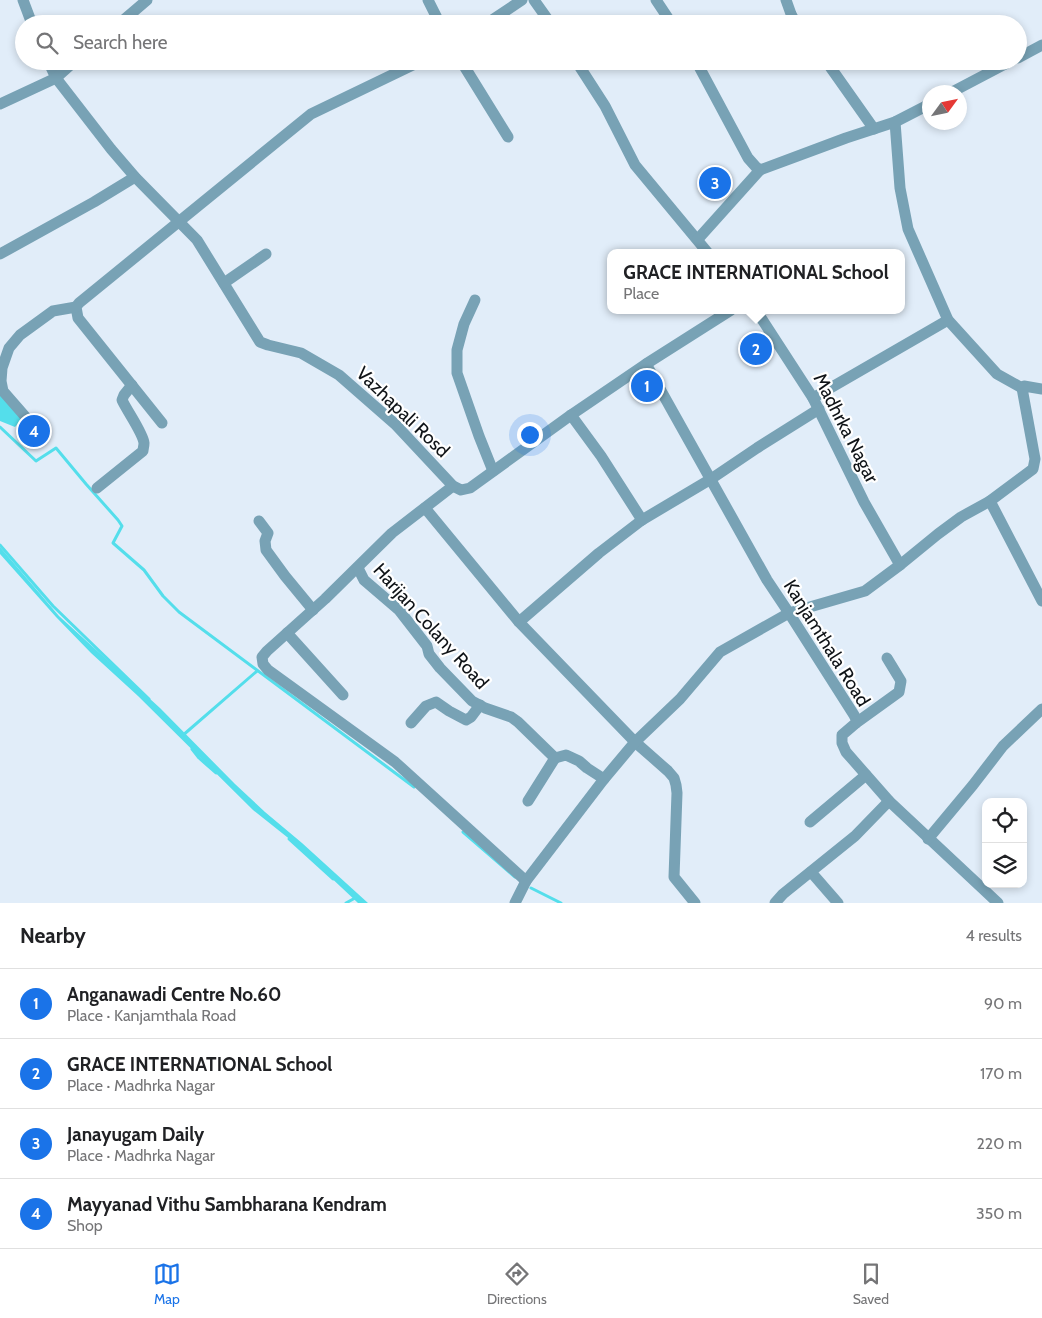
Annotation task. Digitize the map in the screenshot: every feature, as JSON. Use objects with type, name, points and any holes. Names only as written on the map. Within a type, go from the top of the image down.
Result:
[{"type":"street","points":[[23,0],[29,15]]},
{"type":"street","points":[[130,15],[147,0]]},
{"type":"street","points":[[428,0],[436,15]]},
{"type":"street","points":[[500,15],[522,0]]},
{"type":"street","points":[[534,0],[545,15]]},
{"type":"street","points":[[656,0],[666,15]]},
{"type":"street","points":[[786,0],[792,15]]},
{"type":"street","points":[[1027,53],[1042,45]]},
{"type":"street","name":"Vazhapali Rosd","points":[[52,70],[56,78],[111,149],[135,177],[197,240],[260,342],[301,353],[340,375],[395,424],[453,486],[461,490],[470,488],[571,415],[725,314]]},
{"type":"street","points":[[0,104],[56,78],[65,70]]},
{"type":"street","points":[[44,438],[3,391],[1,381],[2,368],[9,348],[20,334],[53,311],[76,307],[82,300],[311,114],[402,70]]},
{"type":"street","points":[[467,70],[508,137]]},
{"type":"street","points":[[582,70],[605,106],[635,165],[705,249]]},
{"type":"street","points":[[701,70],[748,158],[760,170]]},
{"type":"street","points":[[832,70],[874,129]]},
{"type":"street","points":[[965,85],[994,70]]},
{"type":"street","points":[[698,239],[760,170],[895,122],[922,108]]},
{"type":"street","points":[[895,122],[900,188],[908,229],[948,320],[955,330],[997,374],[1022,388],[1024,386],[1042,388]]},
{"type":"street","points":[[0,254],[135,177]]},
{"type":"street","points":[[224,283],[266,254]]},
{"type":"street","points":[[475,300],[464,324],[457,350],[457,373],[493,471]]},
{"type":"street","points":[[76,307],[78,318],[162,423]]},
{"type":"street","name":"Madhrka Nagar","points":[[759,314],[814,398],[864,502],[900,565]]},
{"type":"street","points":[[814,398],[948,320]]},
{"type":"street","name":"Kanjamthala Road","points":[[646,364],[767,580],[856,719],[856,723],[842,735],[842,743],[846,752],[889,801],[998,903]]},
{"type":"street","points":[[97,488],[143,451],[144,443],[138,428],[122,400],[132,385]]},
{"type":"street","points":[[515,903],[526,881],[604,779],[635,742],[680,700],[720,652],[789,613],[865,591],[954,522],[990,501],[1033,469],[1035,459],[1022,388]]},
{"type":"street","points":[[519,622],[642,520],[819,409]]},
{"type":"street","points":[[571,415],[601,456],[642,520]]},
{"type":"street","points":[[453,486],[392,533],[358,568],[266,651],[262,657],[263,664],[268,670],[395,762],[526,881]]},
{"type":"street","points":[[990,501],[1042,601]]},
{"type":"street","points":[[425,508],[519,622],[635,742],[674,778],[676,785],[674,877],[695,903]]},
{"type":"street","points":[[259,521],[268,533],[265,541],[266,550],[313,610]]},
{"type":"street","name":"Harijan Colany Road","points":[[358,568],[364,580],[398,610],[427,646],[429,654],[440,668],[472,701],[511,717],[555,758]]},
{"type":"street","points":[[287,633],[343,695]]},
{"type":"street","points":[[856,723],[898,692],[901,681],[887,658]]},
{"type":"street","points":[[411,723],[426,706],[436,702],[466,720],[472,717],[480,705]]},
{"type":"street","points":[[928,839],[973,786],[1003,746],[1042,709]]},
{"type":"street","points":[[528,802],[555,758],[566,755],[579,761],[604,779]]},
{"type":"street","points":[[810,822],[866,775]]},
{"type":"street","points":[[775,903],[855,836],[889,801]]},
{"type":"street","points":[[810,872],[838,903]]},
{"type":"water","points":[[0,394],[24,416],[15,427],[0,421]]},
{"type":"water","points":[[0,547],[59,616],[160,708],[265,812],[368,903],[358,903],[292,841],[253,810],[56,617],[0,554]]},
{"type":"waterway","points":[[0,427],[36,461],[56,448],[122,526],[113,543],[144,570],[163,596],[179,612],[414,787]]},
{"type":"waterway","points":[[0,545],[53,606],[149,699]]},
{"type":"waterway","points":[[182,736],[257,671]]},
{"type":"waterway","points":[[192,749],[216,773]]},
{"type":"waterway","points":[[463,832],[515,877]]},
{"type":"waterway","points":[[289,839],[333,879]]},
{"type":"waterway","points":[[531,888],[561,903]]},
{"type":"waterway","points":[[346,903],[355,898]]},
{"type":"place","name":"Janayugam Daily","points":[[715,183]]},
{"type":"place","name":"GRACE INTERNATIONAL School","points":[[756,349]]},
{"type":"place","name":"Anganawadi Centre No.60","points":[[647,386]]},
{"type":"place","name":"Mayyanad Vithu Sambharana Kendram","points":[[34,431]]}]
